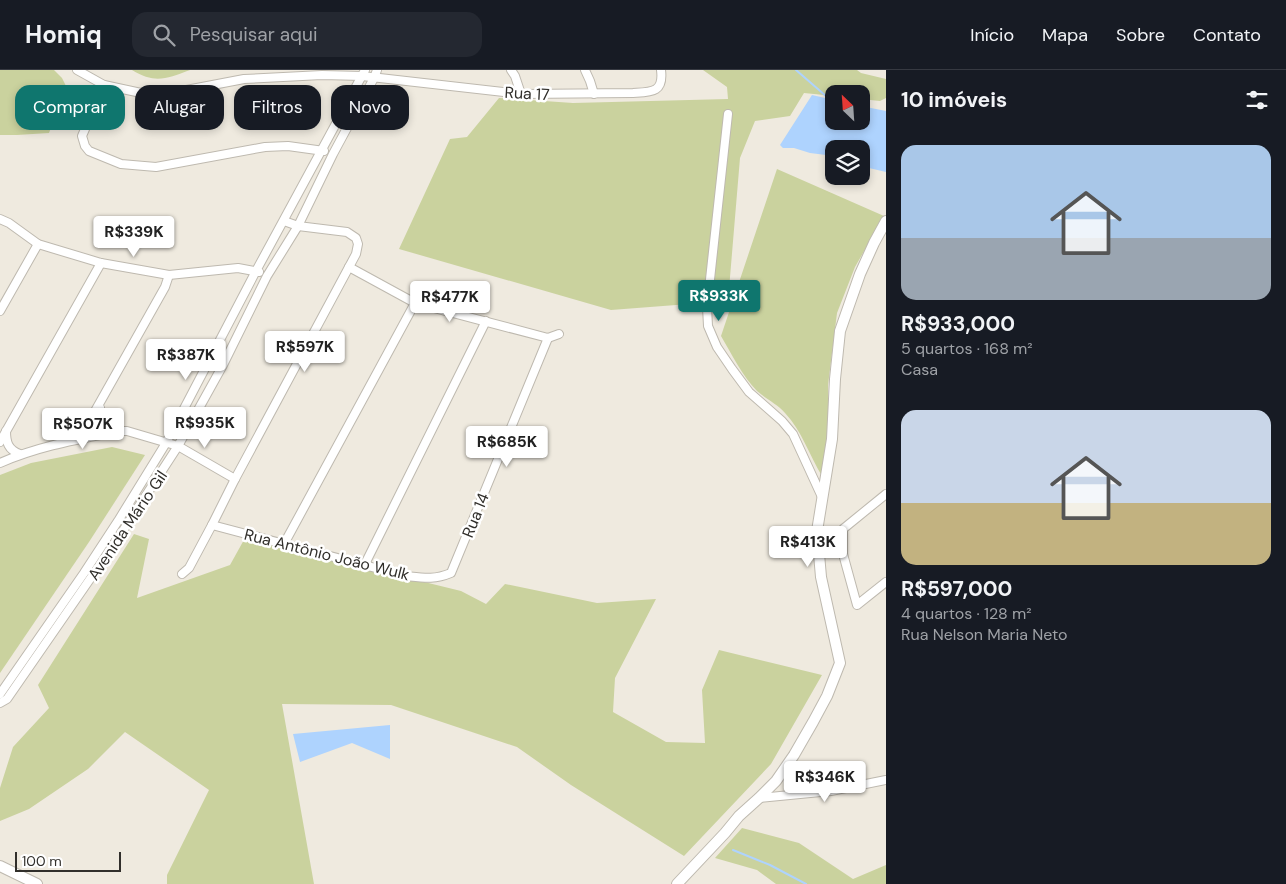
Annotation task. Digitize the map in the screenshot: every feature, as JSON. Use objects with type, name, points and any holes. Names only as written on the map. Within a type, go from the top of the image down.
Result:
[{"type":"street","name":"Rua 17","points":[[78,70],[104,85]]},
{"type":"street","points":[[511,70],[521,94]]},
{"type":"street","points":[[585,70],[594,94]]},
{"type":"street","name":"Rua 17","points":[[125,90],[155,96],[244,79],[363,73],[521,94],[651,92],[658,88],[662,80],[661,70]]},
{"type":"street","name":"Avenida Mário Gil","points":[[0,703],[7,699],[67,598],[118,521],[166,443],[363,73]]},
{"type":"street","name":"Avenida Mário Gil","points":[[0,694],[74,603],[127,526],[178,446],[223,365],[267,276],[298,226],[333,154],[376,74]]},
{"type":"street","points":[[728,114],[707,307],[708,326],[717,347],[749,392],[782,421],[793,434],[822,497]]},
{"type":"street","points":[[85,130],[82,136],[84,146],[89,151],[121,164],[156,167],[265,147],[288,146],[322,149],[333,154]]},
{"type":"street","points":[[0,219],[9,223],[38,244],[101,264],[169,275],[238,268],[256,271],[267,276]]},
{"type":"street","points":[[182,574],[189,568],[235,478],[356,254],[358,244],[356,238],[347,232],[298,226],[284,221]]},
{"type":"street","points":[[677,884],[726,833],[739,816],[776,781],[794,755],[827,696],[840,663],[821,577],[817,531],[832,438],[840,331],[860,274],[874,242],[886,221]]},
{"type":"street","points":[[0,311],[38,244]]},
{"type":"street","points":[[0,442],[101,264]]},
{"type":"street","points":[[349,267],[415,303],[548,338],[559,334]]},
{"type":"street","points":[[81,439],[169,275]]},
{"type":"street","points":[[284,544],[415,303]]},
{"type":"street","points":[[365,564],[486,321]]},
{"type":"street","name":"Rua 14","points":[[443,576],[451,573],[457,560],[548,338]]},
{"type":"street","points":[[210,359],[223,365]]},
{"type":"street","points":[[101,401],[98,424],[104,433],[109,433]]},
{"type":"street","points":[[6,430],[8,445],[20,454]]},
{"type":"street","points":[[0,463],[20,454],[81,439],[127,431],[178,446],[235,478]]},
{"type":"street","points":[[886,494],[843,530],[843,554],[857,605],[886,582]]},
{"type":"street","points":[[118,521],[127,526]]},
{"type":"street","name":"Rua Antônio João Wulk","points":[[212,525],[406,576],[428,579],[443,576]]},
{"type":"street","points":[[67,598],[74,603]]},
{"type":"street","points":[[759,798],[831,791],[886,780]]},
{"type":"street","points":[[0,866],[37,884]]},
{"type":"green space","points":[[0,70],[54,70],[66,85],[15,85],[15,130],[50,130],[49,133],[0,135]]},
{"type":"green space","points":[[132,70],[190,70],[167,78],[154,79]]},
{"type":"green space","points":[[703,70],[857,70],[861,73],[886,79],[886,98],[880,101],[870,100],[870,85],[825,85],[825,95],[804,93],[790,116],[755,121],[740,158],[728,301],[611,310],[399,249],[450,139],[467,137],[499,98],[573,103],[728,99],[727,87]]},
{"type":"green space","points":[[777,169],[884,216],[855,267],[837,313],[828,385],[828,445],[822,476],[791,420],[775,404],[760,394],[747,379],[721,336]]},
{"type":"green space","points":[[112,447],[145,455],[89,542],[0,673],[0,475],[31,463]]},
{"type":"green space","points":[[134,534],[149,539],[137,598],[230,565],[245,538],[461,591],[486,604],[505,584],[597,603],[656,599],[615,678],[613,712],[666,742],[705,743],[702,690],[719,650],[822,675],[771,764],[684,856],[571,785],[517,747],[391,705],[282,704],[314,884],[167,884],[167,875],[209,790],[125,732],[88,769],[29,809],[0,821],[0,788],[13,747],[49,708],[38,685]]},
{"type":"green space","points":[[742,828],[799,843],[853,879],[886,865],[886,884],[776,884],[757,870],[715,858]]},
{"type":"water","points":[[812,95],[825,98],[825,130],[870,130],[870,108],[886,111],[886,172],[870,168],[870,140],[825,140],[825,155],[794,148],[783,148],[780,145]]},
{"type":"water","points":[[390,725],[390,759],[352,743],[300,762],[293,734]]},
{"type":"waterway","points":[[796,70],[825,95]]},
{"type":"waterway","points":[[733,850],[770,865],[806,884]]}]
